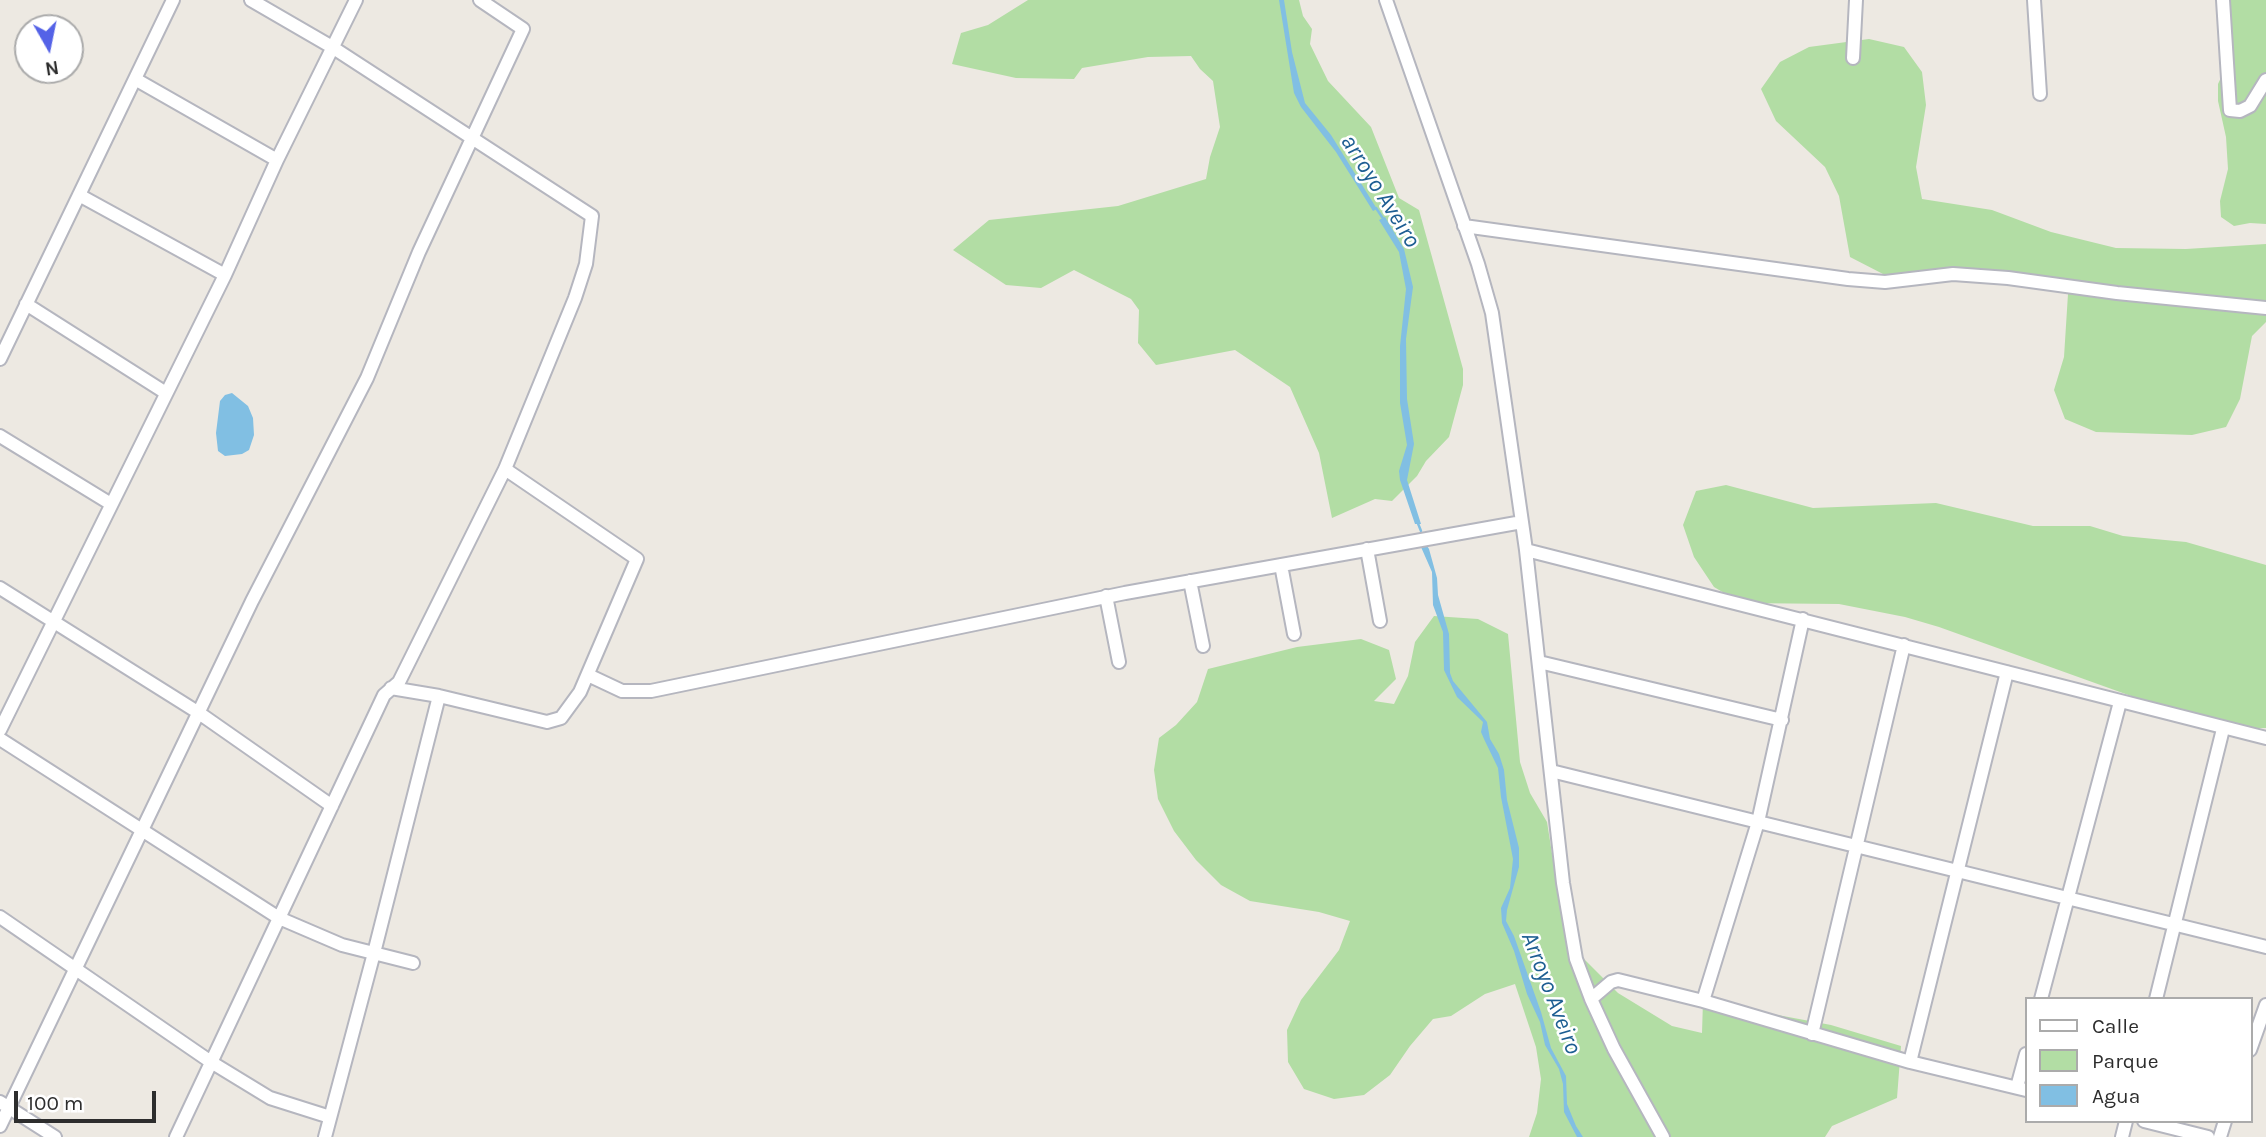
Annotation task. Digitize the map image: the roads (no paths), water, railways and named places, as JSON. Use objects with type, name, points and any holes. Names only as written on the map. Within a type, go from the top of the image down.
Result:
[{"type":"street","points":[[0,359],[173,0]]},
{"type":"street","points":[[176,1137],[384,695],[399,682],[506,470],[575,298],[586,264],[592,216],[332,47],[251,0]]},
{"type":"street","points":[[0,730],[225,275],[277,160],[356,0]]},
{"type":"street","points":[[0,1126],[5,1105],[76,969],[252,601],[367,378],[419,252],[523,29],[480,0]]},
{"type":"street","points":[[1386,0],[1492,313],[1526,550],[1566,906],[1576,959],[1614,1049],[1663,1137]]},
{"type":"street","points":[[1853,58],[1856,0]]},
{"type":"street","points":[[2034,0],[2040,94]]},
{"type":"street","points":[[2223,0],[2230,110],[2240,111],[2250,106],[2266,80]]},
{"type":"street","points":[[135,79],[277,160]]},
{"type":"street","points":[[79,195],[225,275]]},
{"type":"street","points":[[1464,226],[1848,279],[1885,282],[1953,274],[2266,308]]},
{"type":"street","points":[[26,304],[166,393]]},
{"type":"street","points":[[0,436],[111,504]]},
{"type":"street","points":[[391,688],[439,696],[547,722],[561,718],[573,705],[637,559],[506,470]]},
{"type":"street","points":[[588,675],[622,691],[651,691],[1106,597],[1522,522]]},
{"type":"street","points":[[1367,549],[1380,621]]},
{"type":"street","points":[[1526,550],[2266,738]]},
{"type":"street","points":[[1281,565],[1294,634]]},
{"type":"street","points":[[1190,581],[1203,646]]},
{"type":"street","points":[[0,588],[199,713],[332,806]]},
{"type":"street","points":[[1106,597],[1119,662]]},
{"type":"street","points":[[1703,1002],[1758,822],[1803,619]]},
{"type":"street","points":[[1812,1034],[1905,645]]},
{"type":"street","points":[[1539,662],[1782,720]]},
{"type":"street","points":[[1910,1062],[2007,672]]},
{"type":"street","points":[[325,1137],[439,696]]},
{"type":"street","points":[[2042,997],[2120,702]]},
{"type":"street","points":[[2157,997],[2223,729]]},
{"type":"street","points":[[0,739],[279,918],[342,945],[413,963]]},
{"type":"street","points":[[1550,771],[2266,947]]},
{"type":"street","points":[[0,917],[211,1062],[270,1098],[330,1117]]},
{"type":"street","points":[[1591,999],[1611,982],[1618,980],[1910,1062],[2022,1089],[2024,1072]]},
{"type":"street","points":[[2252,1044],[2266,1005]]},
{"type":"street","points":[[5,1105],[55,1137]]},
{"type":"street","points":[[2152,1123],[2208,1137]]},
{"type":"water","points":[[1279,0],[1284,0],[1292,52],[1305,103],[1331,135],[1377,209],[1373,211],[1294,93]]},
{"type":"water","points":[[1385,217],[1404,249],[1413,287],[1406,339],[1407,399],[1414,444],[1407,480],[1421,524],[1415,524],[1400,480],[1399,471],[1407,445],[1400,403],[1400,346],[1406,289],[1399,252],[1379,220]]},
{"type":"water","points":[[232,393],[248,406],[253,418],[254,435],[249,450],[242,454],[225,456],[218,451],[216,433],[220,401],[225,395]]},
{"type":"water","points":[[1424,541],[1437,578],[1438,595],[1449,634],[1450,673],[1453,681],[1487,722],[1490,739],[1504,770],[1507,800],[1519,848],[1519,867],[1506,921],[1541,1012],[1551,1048],[1566,1076],[1567,1104],[1583,1137],[1577,1137],[1564,1112],[1563,1084],[1559,1069],[1545,1045],[1540,1022],[1527,994],[1502,923],[1501,908],[1510,888],[1513,859],[1498,768],[1481,732],[1483,722],[1457,697],[1444,670],[1443,632],[1433,605],[1432,572],[1421,547],[1421,542]]},
{"type":"waterway","name":"arroyo Aveiro","points":[[1376,208],[1384,220]]},
{"type":"waterway","name":"arroyo Aveiro","points":[[1417,521],[1421,531]]},
{"type":"water label","name":"Arroyo Aveiro","points":[[1551,993]]}]
